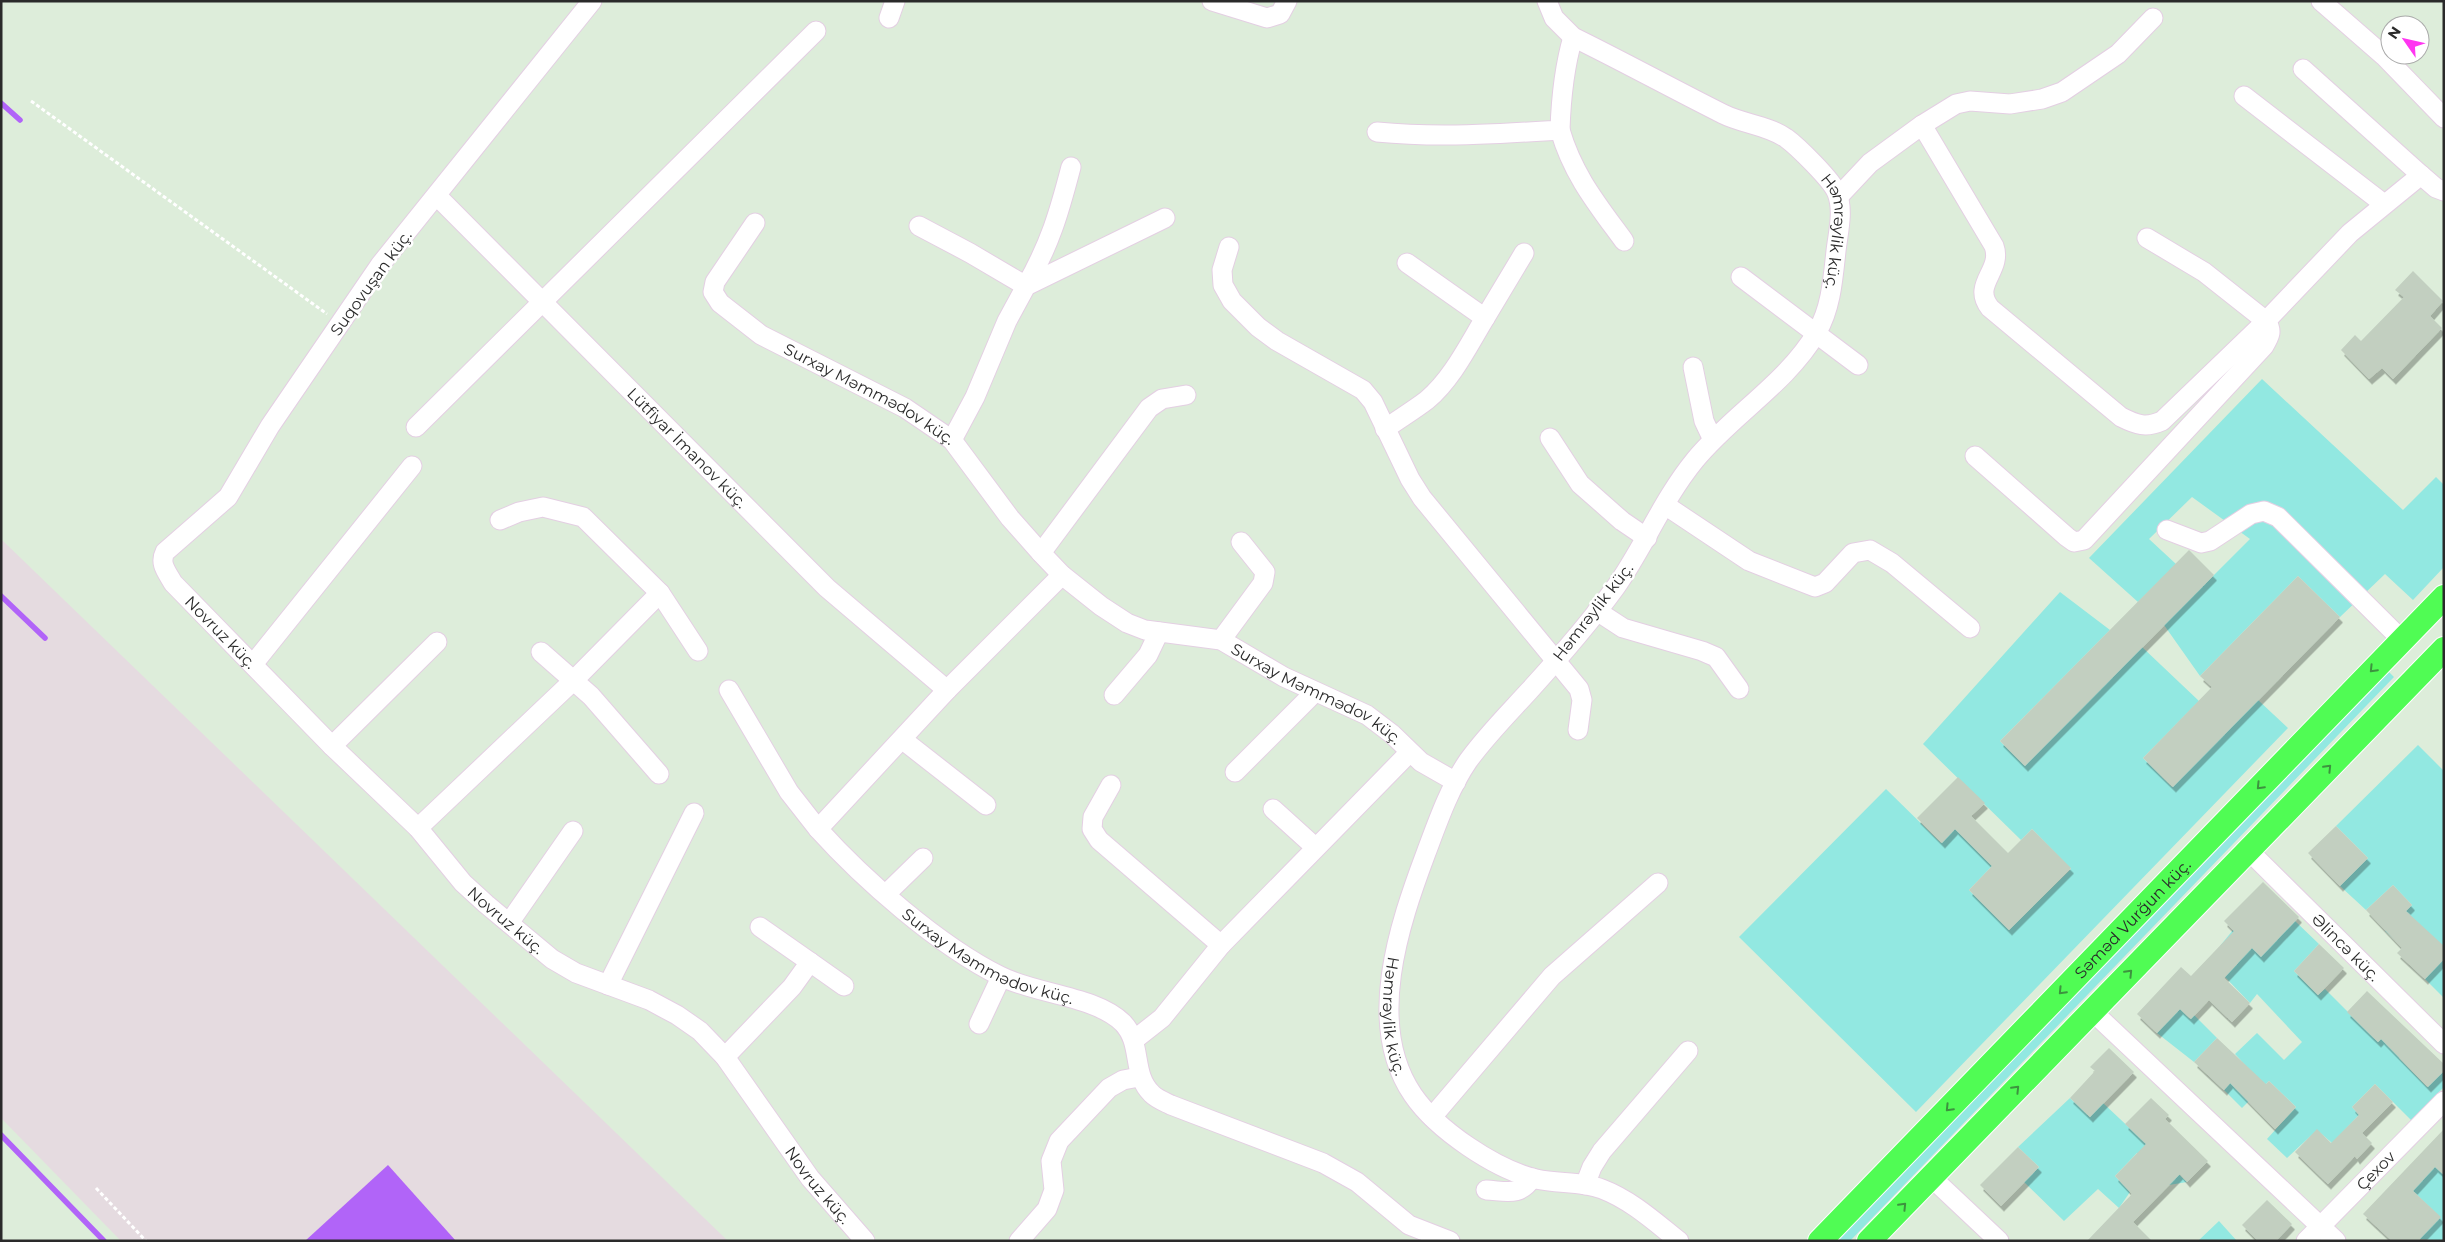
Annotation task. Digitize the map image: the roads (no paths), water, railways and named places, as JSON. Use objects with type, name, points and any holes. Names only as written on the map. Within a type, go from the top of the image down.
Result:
[{"type":"main road","name":"Səməd Vurğun küç.","points":[[1820,1241],[2444,597]]},
{"type":"main road","points":[[2402,640],[2427,666]]},
{"type":"main road","points":[[1869,1241],[2444,649]]},
{"type":"street","name":"Suqovuşan küç.","points":[[163,567],[162,558],[165,552],[228,497],[270,426],[380,265],[438,196],[592,1]]},
{"type":"street","points":[[1212,1],[1267,18],[1280,14],[1287,1]]},
{"type":"street","name":"Həmrəylik küç.","points":[[1547,1],[1554,18],[1573,38],[1728,116],[1764,127],[1787,138],[1827,179],[1839,196],[1840,215],[1832,289],[1816,332],[1788,369],[1694,460],[1665,505],[1633,562],[1597,611],[1556,662],[1482,744],[1456,782],[1441,812],[1413,888],[1396,944],[1390,998],[1390,1036],[1402,1077],[1415,1099],[1432,1117],[1456,1138],[1502,1166],[1532,1178],[1601,1188],[1623,1200],[1679,1241]]},
{"type":"street","points":[[2321,1],[2384,56],[2444,118]]},
{"type":"street","points":[[1839,196],[1870,163],[1922,125],[1956,104],[1970,101],[2010,104],[2042,99],[2062,92],[2118,54],[2153,18]]},
{"type":"street","points":[[416,427],[816,31]]},
{"type":"street","points":[[1573,38],[1566,60],[1560,130],[1567,155],[1576,173],[1624,241]]},
{"type":"street","points":[[2303,69],[2436,188],[2444,191]]},
{"type":"street","points":[[2244,96],[2384,204]]},
{"type":"street","points":[[1922,125],[1997,254],[1994,266],[1983,288],[1984,300],[1990,308],[2121,418],[2148,426],[2162,421],[2266,321],[2350,233],[2421,175]]},
{"type":"street","points":[[1377,132],[1464,137],[1560,130]]},
{"type":"street","points":[[952,440],[975,397],[1007,321],[1044,255],[1055,228],[1071,167]]},
{"type":"street","name":"Lütfiyar İmanov küç.","points":[[438,196],[732,490],[827,588],[947,690]]},
{"type":"street","points":[[1026,286],[1166,218]]},
{"type":"street","name":"Surxay Məmmədov küç.","points":[[756,223],[715,282],[713,292],[720,303],[761,335],[905,408],[952,440],[1010,518],[1062,575],[1101,606],[1127,623],[1145,630],[1221,640],[1284,677],[1367,715],[1392,734],[1409,753],[1456,782]]},
{"type":"street","points":[[919,226],[1026,286]]},
{"type":"street","points":[[1975,456],[2074,542],[2084,540],[2264,346],[2270,336],[2271,328],[2266,321],[2204,272],[2147,238]]},
{"type":"street","points":[[1228,247],[1222,270],[1223,285],[1232,301],[1258,327],[1276,340],[1363,390],[1373,402],[1385,429],[1422,498],[1579,690],[1582,700],[1578,730]]},
{"type":"street","points":[[1385,429],[1428,399],[1453,371],[1524,253]]},
{"type":"street","points":[[1407,263],[1485,318]]},
{"type":"street","points":[[1742,277],[1858,365]]},
{"type":"street","points":[[1693,367],[1704,421],[1713,440]]},
{"type":"street","points":[[1041,553],[1149,408],[1162,399],[1186,395]]},
{"type":"street","points":[[1550,438],[1580,484],[1622,521],[1647,538]]},
{"type":"street","points":[[254,663],[412,466]]},
{"type":"street","points":[[1665,505],[1749,561],[1815,587],[1825,583],[1853,553],[1870,550],[1892,563],[1970,628]]},
{"type":"street","points":[[500,520],[519,512],[544,507],[583,517],[660,593],[698,651]]},
{"type":"street","points":[[2167,530],[2201,543],[2210,541],[2250,514],[2264,511],[2278,517],[2402,640]]},
{"type":"street","points":[[1221,640],[1263,582],[1265,572],[1241,542]]},
{"type":"street","name":"Novruz küç.","points":[[163,567],[173,583],[254,663],[332,746],[418,828],[463,883],[509,923],[552,959],[576,973],[649,1000],[678,1015],[700,1031],[725,1057],[810,1178],[865,1241]]},
{"type":"street","points":[[818,829],[947,690],[1062,575]]},
{"type":"street","points":[[418,828],[574,680],[660,593]]},
{"type":"street","points":[[1597,611],[1624,628],[1702,650],[1716,657],[1739,689]]},
{"type":"street","points":[[1114,694],[1148,655],[1159,632]]},
{"type":"street","points":[[332,746],[437,642]]},
{"type":"street","points":[[541,652],[592,696],[659,774]]},
{"type":"street","name":"Surxay Məmmədov küç.","points":[[729,690],[789,792],[835,847],[886,894],[973,961],[1001,977],[1026,987],[1071,998],[1101,1009],[1122,1022],[1134,1040],[1139,1077]]},
{"type":"street","points":[[1235,772],[1315,692]]},
{"type":"street","points":[[902,740],[986,805]]},
{"type":"street","points":[[1134,1040],[1162,1018],[1221,945],[1409,753]]},
{"type":"street","points":[[1111,785],[1093,817],[1092,829],[1095,834],[1221,945]]},
{"type":"street","points":[[1273,809],[1315,847]]},
{"type":"street","points":[[608,985],[694,813]]},
{"type":"street","points":[[509,923],[573,831]]},
{"type":"street","name":"Əlincə küç.","points":[[2248,850],[2444,1044]]},
{"type":"street","points":[[886,894],[923,858]]},
{"type":"street","points":[[1432,1117],[1552,976],[1658,883]]},
{"type":"street","points":[[760,927],[844,986]]},
{"type":"street","points":[[725,1057],[792,987],[810,962]]},
{"type":"street","points":[[979,1024],[1001,977]]},
{"type":"street","points":[[2092,1011],[2336,1241]]},
{"type":"street","points":[[1585,1185],[1592,1167],[1602,1151],[1688,1050]]},
{"type":"street","points":[[1019,1241],[1046,1209],[1054,1190],[1052,1161],[1059,1141],[1109,1088],[1124,1080],[1139,1077],[1152,1095],[1171,1105],[1323,1163],[1357,1182],[1414,1235],[1450,1241]]},
{"type":"street","name":"Çexov","points":[[2306,1241],[2444,1101]]},
{"type":"street","points":[[1931,1177],[1998,1241]]},
{"type":"street","points":[[1486,1190],[1514,1192],[1526,1188],[1532,1178]]},
{"type":"waterway","points":[[1,103],[20,120]]},
{"type":"waterway","points":[[1,596],[45,638]]},
{"type":"waterway","points":[[1,1135],[104,1241]]}]
